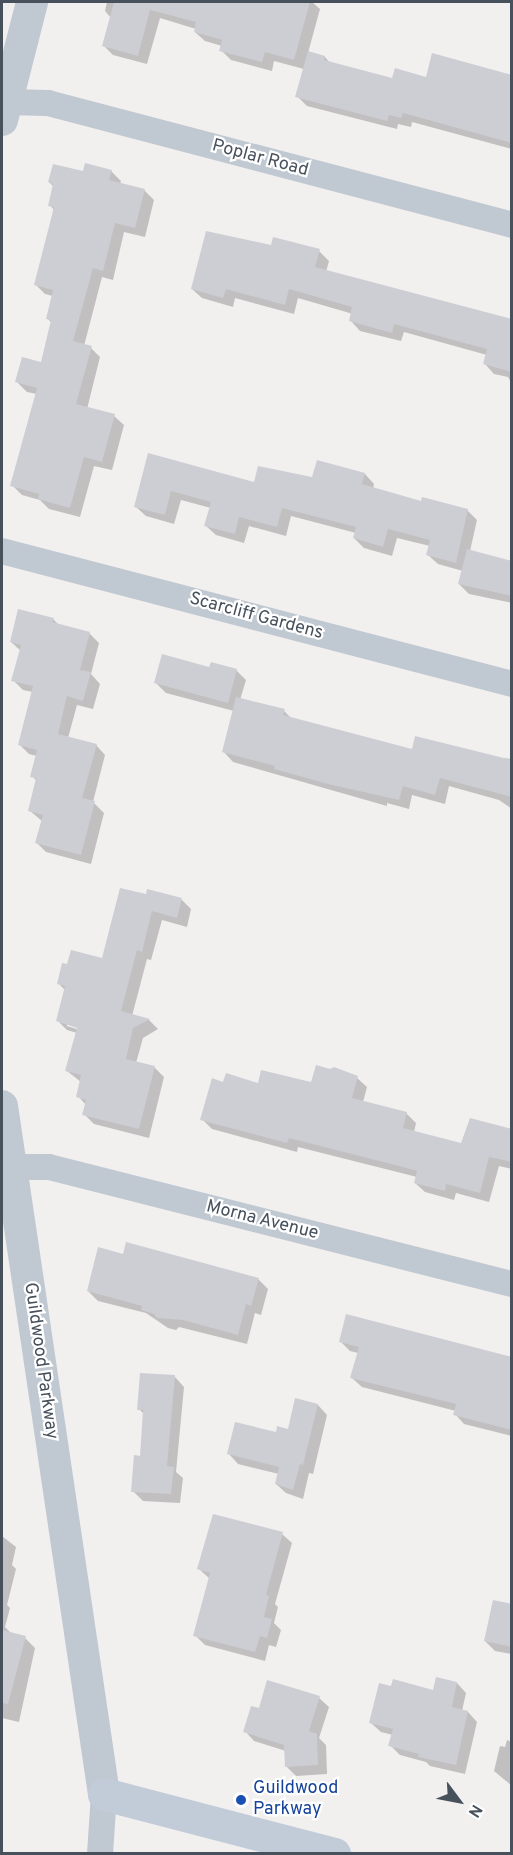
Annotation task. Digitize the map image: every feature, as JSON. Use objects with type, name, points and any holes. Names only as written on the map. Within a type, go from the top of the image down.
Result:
[{"type":"main road","points":[[104,1794],[334,1854]]},
{"type":"street","points":[[4,111],[32,2]]},
{"type":"street","name":"Poplar Road","points":[[4,111],[48,103],[512,225]]},
{"type":"street","name":"Scarcliff Gardens","points":[[2,551],[512,684]]},
{"type":"street","name":"Guildwood Parkway","points":[[2,1106],[104,1794]]},
{"type":"street","name":"Morna Avenue","points":[[11,1167],[49,1167],[512,1284]]},
{"type":"street","points":[[100,1854],[104,1794]]},
{"type":"building","points":[[114,2],[310,2],[294,60],[265,52],[262,62],[219,51],[222,40],[194,32],[196,22],[150,10],[138,56],[102,46]]},
{"type":"building","points":[[308,51],[325,56],[324,60],[392,78],[395,68],[426,77],[432,53],[512,75],[512,143],[403,113],[401,118],[389,115],[387,121],[295,97]]},
{"type":"building","points":[[85,163],[112,170],[109,180],[145,189],[135,228],[115,223],[103,271],[93,268],[73,341],[92,346],[76,404],[115,414],[102,462],[84,457],[70,508],[38,499],[39,494],[10,486],[37,388],[15,382],[22,357],[41,362],[51,320],[46,319],[53,290],[34,285],[54,207],[48,206],[53,184],[48,182],[53,164],[83,171]]},
{"type":"building","points":[[206,231],[271,245],[273,237],[320,249],[315,267],[512,319],[512,372],[483,364],[487,349],[394,324],[392,333],[349,321],[352,307],[289,289],[285,305],[226,289],[223,298],[191,289]]},
{"type":"building","points":[[148,453],[254,482],[258,466],[312,477],[317,460],[365,473],[362,484],[421,501],[422,497],[468,509],[456,563],[426,555],[430,540],[388,529],[383,547],[353,538],[356,527],[282,508],[277,527],[239,517],[235,534],[204,526],[211,502],[171,491],[165,515],[134,507]]},
{"type":"building","points":[[467,549],[512,561],[512,596],[458,584]]},
{"type":"building","points":[[18,609],[54,618],[52,622],[90,632],[80,670],[91,672],[83,701],[67,696],[58,734],[97,744],[82,798],[95,801],[81,855],[35,843],[43,815],[28,811],[36,778],[30,777],[37,750],[18,745],[33,686],[11,681],[21,645],[10,642]]},
{"type":"building","points":[[162,654],[209,667],[211,662],[237,669],[228,703],[154,683]]},
{"type":"building","points":[[236,697],[285,709],[283,715],[412,749],[415,736],[512,760],[512,797],[440,778],[435,795],[403,786],[399,800],[328,784],[274,769],[275,766],[222,752]]},
{"type":"building","points":[[120,888],[146,894],[147,889],[182,898],[177,918],[152,911],[142,952],[137,950],[121,1011],[150,1019],[133,1028],[126,1059],[155,1066],[139,1129],[82,1115],[86,1100],[76,1097],[81,1075],[65,1071],[77,1028],[56,1021],[65,986],[57,984],[62,963],[67,964],[71,950],[102,958]]},
{"type":"building","points":[[316,1065],[330,1069],[334,1067],[358,1076],[352,1098],[407,1112],[403,1128],[461,1143],[470,1118],[512,1129],[512,1162],[489,1157],[480,1193],[446,1184],[445,1191],[414,1183],[417,1171],[289,1138],[287,1143],[200,1120],[212,1078],[223,1082],[226,1073],[258,1083],[261,1070],[311,1082]]},
{"type":"building","points":[[126,1242],[259,1278],[251,1306],[246,1304],[238,1335],[183,1320],[157,1318],[154,1314],[141,1310],[142,1306],[87,1291],[98,1247],[123,1254]]},
{"type":"building","points":[[346,1314],[512,1357],[512,1430],[453,1415],[456,1404],[350,1378],[359,1347],[339,1342]]},
{"type":"building","points":[[140,1373],[175,1375],[167,1466],[174,1467],[171,1494],[131,1492],[134,1455],[140,1456],[143,1410],[137,1410]]},
{"type":"building","points":[[295,1398],[318,1404],[303,1465],[300,1464],[293,1490],[275,1484],[279,1467],[227,1454],[235,1422],[276,1432],[277,1426],[288,1429]]},
{"type":"building","points":[[213,1514],[283,1532],[266,1595],[269,1596],[264,1617],[272,1619],[267,1638],[260,1636],[255,1652],[193,1636],[210,1573],[197,1569]]},
{"type":"building","points":[[493,1600],[512,1604],[512,1647],[484,1641]]},
{"type":"building","points":[[2,1630],[26,1636],[8,1704],[2,1703]]},
{"type":"building","points":[[436,1677],[457,1682],[452,1707],[468,1711],[456,1765],[418,1757],[419,1754],[388,1746],[393,1729],[369,1723],[379,1683],[391,1686],[393,1679],[433,1690]]},
{"type":"building","points":[[267,1680],[320,1696],[309,1731],[317,1734],[318,1765],[285,1767],[284,1745],[243,1732],[251,1706],[259,1708]]},
{"type":"place","name":"Guildwood Parkway","points":[[241,1800]]}]
